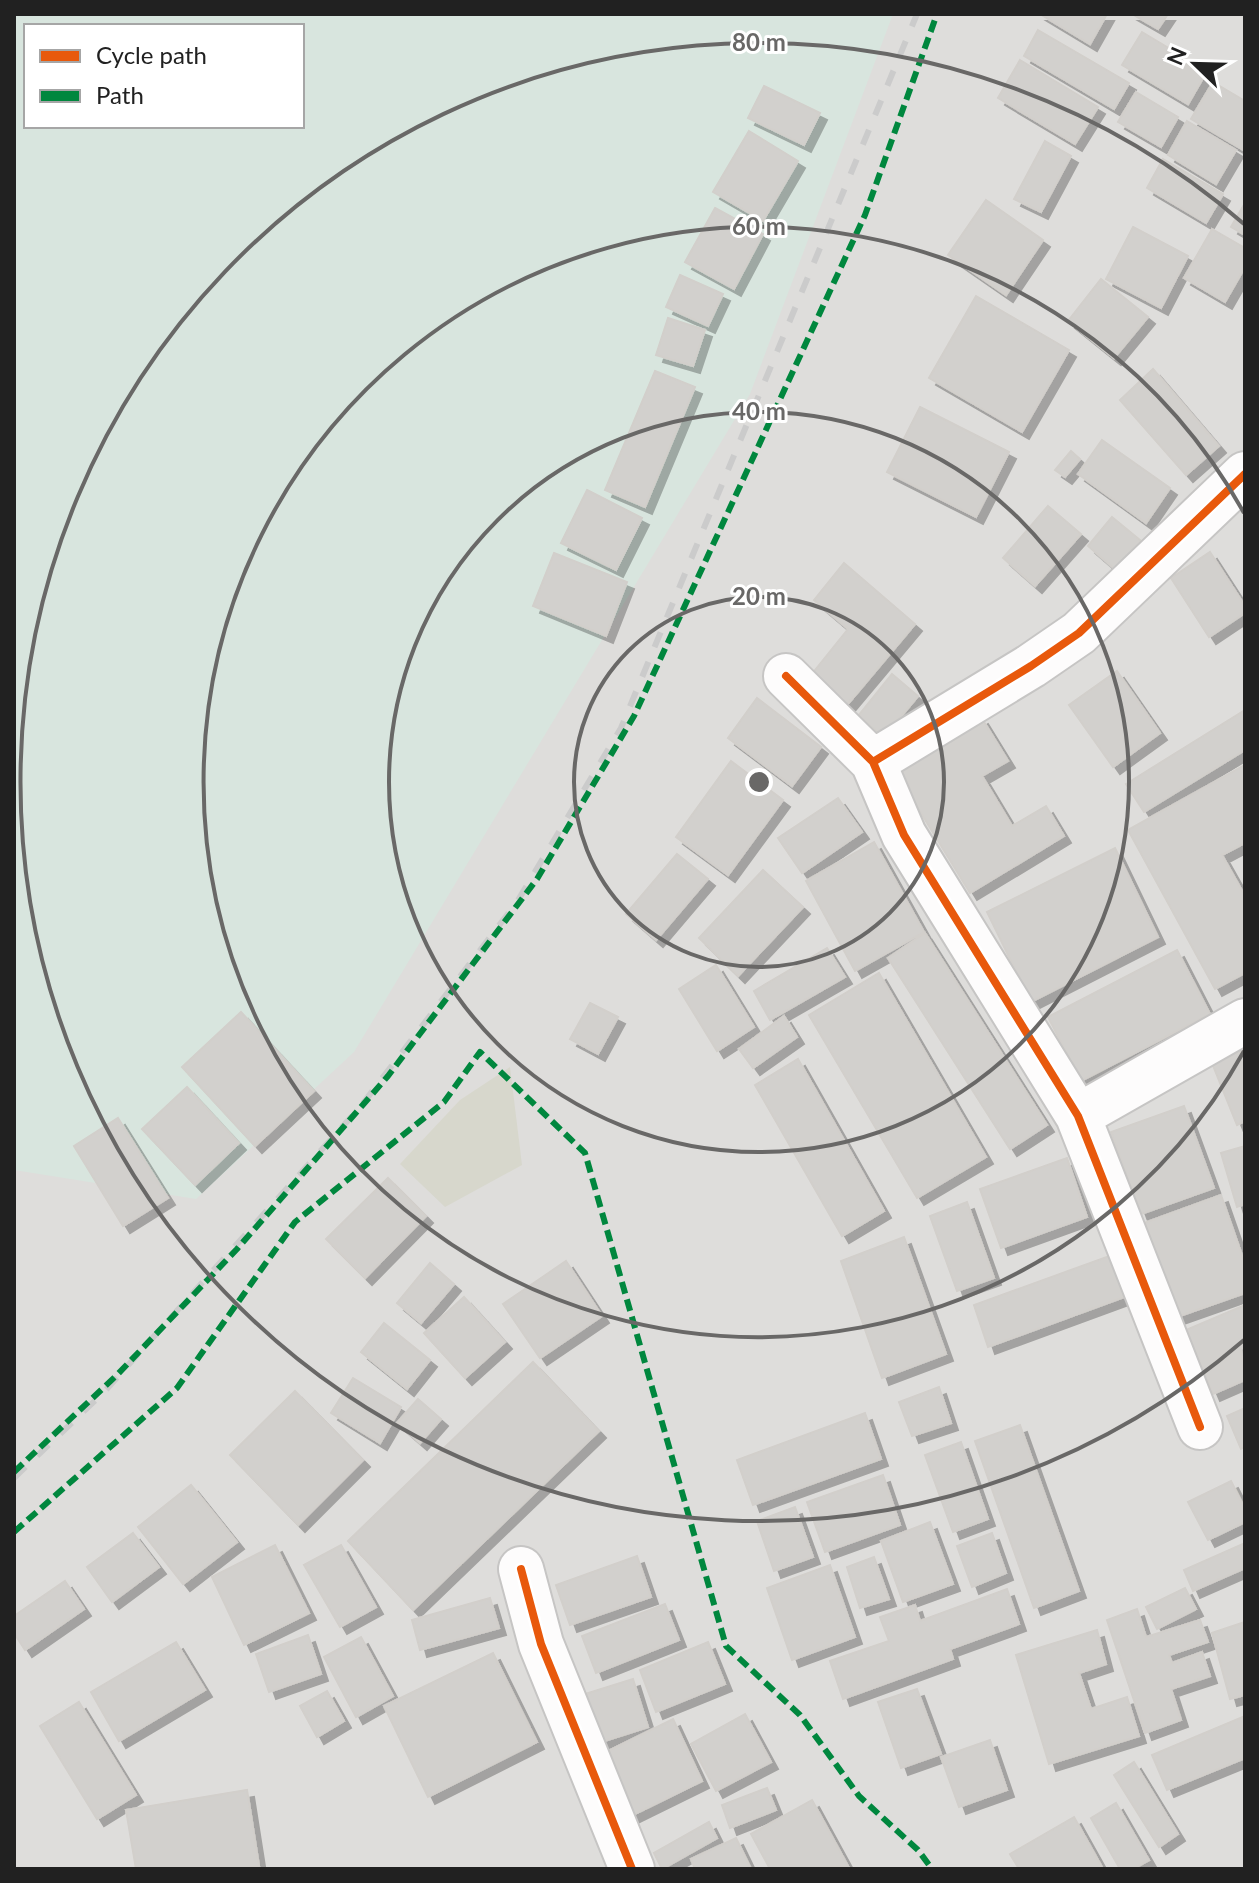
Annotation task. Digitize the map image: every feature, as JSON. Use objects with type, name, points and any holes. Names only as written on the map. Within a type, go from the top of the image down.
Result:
[{"type":"street","points":[[873,762],[1031,666],[1079,633],[1245,474]]},
{"type":"street","points":[[786,676],[873,762],[904,835],[1078,1116],[1200,1427]]},
{"type":"street","points":[[1078,1116],[1245,1021]]},
{"type":"street","points":[[521,1569],[541,1644],[632,1869]]},
{"type":"shaded area","points":[[14,14],[1245,14],[1245,1869],[14,1869]]},
{"type":"shaded area","points":[[14,14],[893,14],[750,394],[354,1052],[196,1199],[14,1170]]},
{"type":"shaded area","points":[[510,1067],[522,1165],[445,1207],[400,1164],[460,1100]]},
{"type":"building","points":[[1040,14],[1107,14],[1090,44]]},
{"type":"building","points":[[1132,14],[1168,14],[1158,29]]},
{"type":"building","points":[[1038,30],[1129,83],[1114,109],[1024,56]]},
{"type":"building","points":[[1142,32],[1207,71],[1188,104],[1122,65]]},
{"type":"building","points":[[1020,60],[1098,107],[1075,144],[998,98]]},
{"type":"building","points":[[1213,82],[1245,101],[1245,151],[1191,119]]},
{"type":"building","points":[[764,86],[820,113],[804,145],[748,118]]},
{"type":"building","points":[[1136,92],[1178,117],[1161,147],[1118,122]]},
{"type":"building","points":[[1187,121],[1236,150],[1216,184],[1168,155]]},
{"type":"building","points":[[749,131],[798,161],[763,221],[713,192]]},
{"type":"building","points":[[1045,141],[1071,156],[1041,212],[1014,199]]},
{"type":"building","points":[[1163,159],[1223,194],[1206,223],[1147,188]]},
{"type":"building","points":[[986,200],[1043,240],[1006,295],[948,255]]},
{"type":"building","points":[[1245,203],[1245,235],[1231,227]]},
{"type":"building","points":[[715,208],[763,234],[734,289],[685,262]]},
{"type":"building","points":[[1133,227],[1188,256],[1161,308],[1106,279]]},
{"type":"building","points":[[1212,229],[1245,248],[1245,267],[1225,302],[1184,278]]},
{"type":"building","points":[[680,275],[723,294],[708,326],[666,307]]},
{"type":"building","points":[[1101,279],[1148,317],[1114,358],[1068,321]]},
{"type":"building","points":[[976,296],[1069,350],[1022,432],[929,378]]},
{"type":"building","points":[[668,318],[705,330],[693,366],[656,355]]},
{"type":"building","points":[[1153,369],[1219,446],[1186,475],[1120,400]]},
{"type":"building","points":[[655,371],[695,387],[645,507],[605,490]]},
{"type":"building","points":[[920,407],[1009,452],[976,517],[887,472]]},
{"type":"building","points":[[1102,440],[1170,488],[1146,523],[1078,474]]},
{"type":"building","points":[[1071,451],[1080,459],[1065,477],[1055,470]]},
{"type":"building","points":[[587,490],[642,518],[616,570],[561,543]]},
{"type":"building","points":[[1048,506],[1081,534],[1035,586],[1003,558]]},
{"type":"building","points":[[1112,517],[1141,541],[1117,571],[1088,546]]},
{"type":"building","points":[[1210,552],[1245,606],[1245,613],[1209,637],[1171,578]]},
{"type":"building","points":[[554,553],[627,582],[606,636],[533,606]]},
{"type":"building","points":[[844,563],[915,624],[847,705],[812,674],[848,629],[814,600]]},
{"type":"building","points":[[1117,671],[1160,733],[1113,767],[1069,705]]},
{"type":"building","points":[[892,674],[918,696],[884,737],[858,716]]},
{"type":"building","points":[[757,698],[821,747],[792,786],[728,738]]},
{"type":"building","points":[[1245,710],[1245,750],[1144,812],[1126,784]]},
{"type":"building","points":[[981,717],[1008,761],[982,776],[1012,826],[1046,806],[1064,836],[970,893],[894,769]]},
{"type":"building","points":[[731,761],[783,800],[728,875],[676,837]]},
{"type":"building","points":[[1245,765],[1245,843],[1222,855],[1245,896],[1245,973],[1215,989],[1128,830]]},
{"type":"building","points":[[838,798],[862,832],[802,873],[778,838]]},
{"type":"building","points":[[874,842],[924,932],[855,971],[806,881]]},
{"type":"building","points":[[1115,848],[1158,937],[1031,1002],[987,912]]},
{"type":"building","points":[[677,854],[708,879],[656,940],[626,914]]},
{"type":"building","points":[[763,870],[803,907],[738,976],[699,938]]},
{"type":"building","points":[[925,933],[1047,1125],[1010,1149],[888,958]]},
{"type":"building","points":[[827,948],[845,977],[770,1020],[754,991]]},
{"type":"building","points":[[1177,950],[1210,1014],[1081,1081],[1048,1017]]},
{"type":"building","points":[[716,965],[754,1027],[717,1051],[679,989]]},
{"type":"building","points":[[879,973],[986,1157],[917,1198],[809,1015]]},
{"type":"building","points":[[590,1003],[618,1017],[598,1054],[570,1039]]},
{"type":"building","points":[[241,1012],[314,1091],[255,1146],[182,1067]]},
{"type":"building","points":[[784,1016],[797,1037],[753,1068],[739,1049]]},
{"type":"building","points":[[1245,1050],[1245,1121],[1237,1125],[1212,1063]]},
{"type":"building","points":[[798,1059],[884,1211],[842,1236],[755,1085]]},
{"type":"building","points":[[187,1087],[239,1143],[195,1185],[142,1129]]},
{"type":"building","points":[[1184,1106],[1214,1188],[1141,1214],[1111,1132]]},
{"type":"building","points":[[118,1118],[168,1198],[123,1226],[74,1146]]},
{"type":"building","points":[[1245,1146],[1245,1204],[1237,1207],[1221,1153]]},
{"type":"building","points":[[1067,1158],[1087,1217],[1001,1248],[980,1189]]},
{"type":"building","points":[[388,1178],[426,1216],[365,1278],[326,1239]]},
{"type":"building","points":[[1221,1195],[1245,1264],[1245,1293],[1177,1317],[1144,1223]]},
{"type":"building","points":[[967,1202],[994,1278],[957,1291],[930,1216]]},
{"type":"building","points":[[904,1237],[946,1354],[882,1378],[841,1261]]},
{"type":"building","points":[[1115,1254],[1130,1295],[988,1347],[974,1305]]},
{"type":"building","points":[[566,1261],[602,1316],[540,1358],[503,1304]]},
{"type":"building","points":[[430,1263],[454,1284],[421,1323],[397,1303]]},
{"type":"building","points":[[464,1297],[505,1342],[465,1378],[424,1333]]},
{"type":"building","points":[[1245,1305],[1245,1347],[1241,1349],[1245,1380],[1213,1394],[1186,1330]]},
{"type":"building","points":[[384,1323],[430,1360],[407,1389],[361,1352]]},
{"type":"building","points":[[533,1362],[599,1431],[413,1610],[348,1541]]},
{"type":"building","points":[[353,1378],[401,1407],[380,1443],[331,1413]]},
{"type":"building","points":[[939,1387],[951,1423],[912,1436],[899,1402]]},
{"type":"building","points":[[295,1391],[363,1460],[298,1525],[230,1455]]},
{"type":"building","points":[[418,1399],[441,1419],[420,1443],[397,1423]]},
{"type":"building","points":[[1245,1408],[1245,1447],[1241,1449],[1227,1416]]},
{"type":"building","points":[[865,1413],[881,1459],[753,1505],[737,1460]]},
{"type":"building","points":[[1020,1425],[1079,1591],[1034,1608],[975,1441]]},
{"type":"building","points":[[961,1442],[988,1519],[953,1532],[925,1455]]},
{"type":"building","points":[[883,1475],[900,1525],[825,1552],[807,1502]]},
{"type":"building","points":[[1231,1481],[1245,1509],[1245,1522],[1208,1540],[1188,1502]]},
{"type":"building","points":[[191,1485],[237,1542],[183,1584],[138,1527]]},
{"type":"building","points":[[795,1507],[813,1557],[774,1571],[757,1521]]},
{"type":"building","points":[[930,1522],[953,1584],[903,1602],[881,1541]]},
{"type":"building","points":[[133,1533],[159,1567],[112,1602],[87,1567]]},
{"type":"building","points":[[992,1533],[1006,1573],[972,1587],[957,1546]]},
{"type":"building","points":[[1245,1543],[1245,1568],[1193,1591],[1184,1570]]},
{"type":"building","points":[[275,1545],[309,1613],[244,1645],[212,1577]]},
{"type":"building","points":[[341,1545],[376,1607],[340,1627],[304,1565]]},
{"type":"building","points":[[637,1556],[651,1597],[570,1625],[556,1585]]},
{"type":"building","points":[[874,1557],[889,1599],[860,1608],[847,1567]]},
{"type":"building","points":[[830,1565],[855,1637],[792,1660],[767,1588]]},
{"type":"building","points":[[65,1581],[84,1609],[25,1650],[14,1633],[14,1616]]},
{"type":"building","points":[[1185,1588],[1196,1609],[1157,1629],[1146,1607]]},
{"type":"building","points":[[1007,1589],[1019,1624],[950,1649],[953,1659],[843,1699],[830,1661],[889,1641],[880,1617],[915,1605],[920,1621]]},
{"type":"building","points":[[490,1598],[499,1628],[420,1650],[412,1620]]},
{"type":"building","points":[[665,1604],[679,1640],[596,1673],[582,1636]]},
{"type":"building","points":[[1137,1609],[1146,1637],[1200,1620],[1208,1642],[1169,1655],[1172,1663],[1202,1652],[1210,1676],[1171,1689],[1181,1720],[1145,1733],[1107,1620]]},
{"type":"building","points":[[1245,1622],[1245,1695],[1230,1699],[1212,1633]]},
{"type":"building","points":[[1097,1630],[1106,1664],[1079,1673],[1091,1709],[1127,1697],[1139,1736],[1049,1764],[1016,1655]]},
{"type":"building","points":[[308,1635],[321,1674],[269,1692],[256,1654]]},
{"type":"building","points":[[361,1637],[393,1696],[356,1717],[324,1657]]},
{"type":"building","points":[[176,1642],[205,1690],[119,1741],[91,1692]]},
{"type":"building","points":[[708,1642],[725,1684],[656,1712],[640,1670]]},
{"type":"building","points":[[493,1653],[537,1742],[428,1797],[384,1706]]},
{"type":"building","points":[[633,1679],[648,1727],[595,1744],[579,1696]]},
{"type":"building","points":[[917,1689],[941,1754],[901,1768],[878,1702]]},
{"type":"building","points":[[327,1691],[344,1721],[317,1737],[300,1706]]},
{"type":"building","points":[[79,1702],[136,1795],[97,1819],[40,1726]]},
{"type":"building","points":[[745,1714],[771,1762],[716,1791],[691,1744]]},
{"type":"building","points":[[1245,1716],[1245,1758],[1167,1790],[1152,1755]]},
{"type":"building","points":[[673,1719],[702,1781],[631,1816],[602,1754]]},
{"type":"building","points":[[990,1740],[1007,1790],[959,1807],[941,1757]]},
{"type":"building","points":[[1134,1762],[1178,1834],[1159,1847],[1114,1775]]},
{"type":"building","points":[[767,1788],[776,1810],[730,1828],[722,1805]]},
{"type":"building","points":[[247,1790],[259,1866],[240,1869],[136,1869],[126,1810]]},
{"type":"building","points":[[812,1800],[848,1866],[770,1869],[751,1834]]},
{"type":"building","points":[[1116,1803],[1149,1860],[1133,1869],[1120,1869],[1091,1818]]},
{"type":"building","points":[[1074,1817],[1103,1869],[1019,1869],[1010,1854]]},
{"type":"building","points":[[709,1822],[717,1838],[662,1869],[654,1853]]},
{"type":"building","points":[[736,1838],[751,1869],[695,1869],[691,1859]]},
{"type":"railway","points":[[14,1478],[104,1392],[361,1106],[517,902],[621,728],[917,14]]},
{"type":"marked path","points":[[14,1472],[117,1375],[237,1249],[388,1076],[537,879],[634,716],[865,215],[937,14]]},
{"type":"marked path","points":[[14,1532],[177,1388],[295,1222],[444,1102],[480,1052],[585,1153],[726,1646],[800,1715],[859,1796],[918,1850],[932,1869]]},
{"type":"cycle path","points":[[873,762],[1031,666],[1079,633],[1245,474]]},
{"type":"cycle path","points":[[786,676],[873,762],[904,835],[1078,1116],[1200,1427]]},
{"type":"cycle path","points":[[521,1569],[541,1644],[632,1869]]}]
